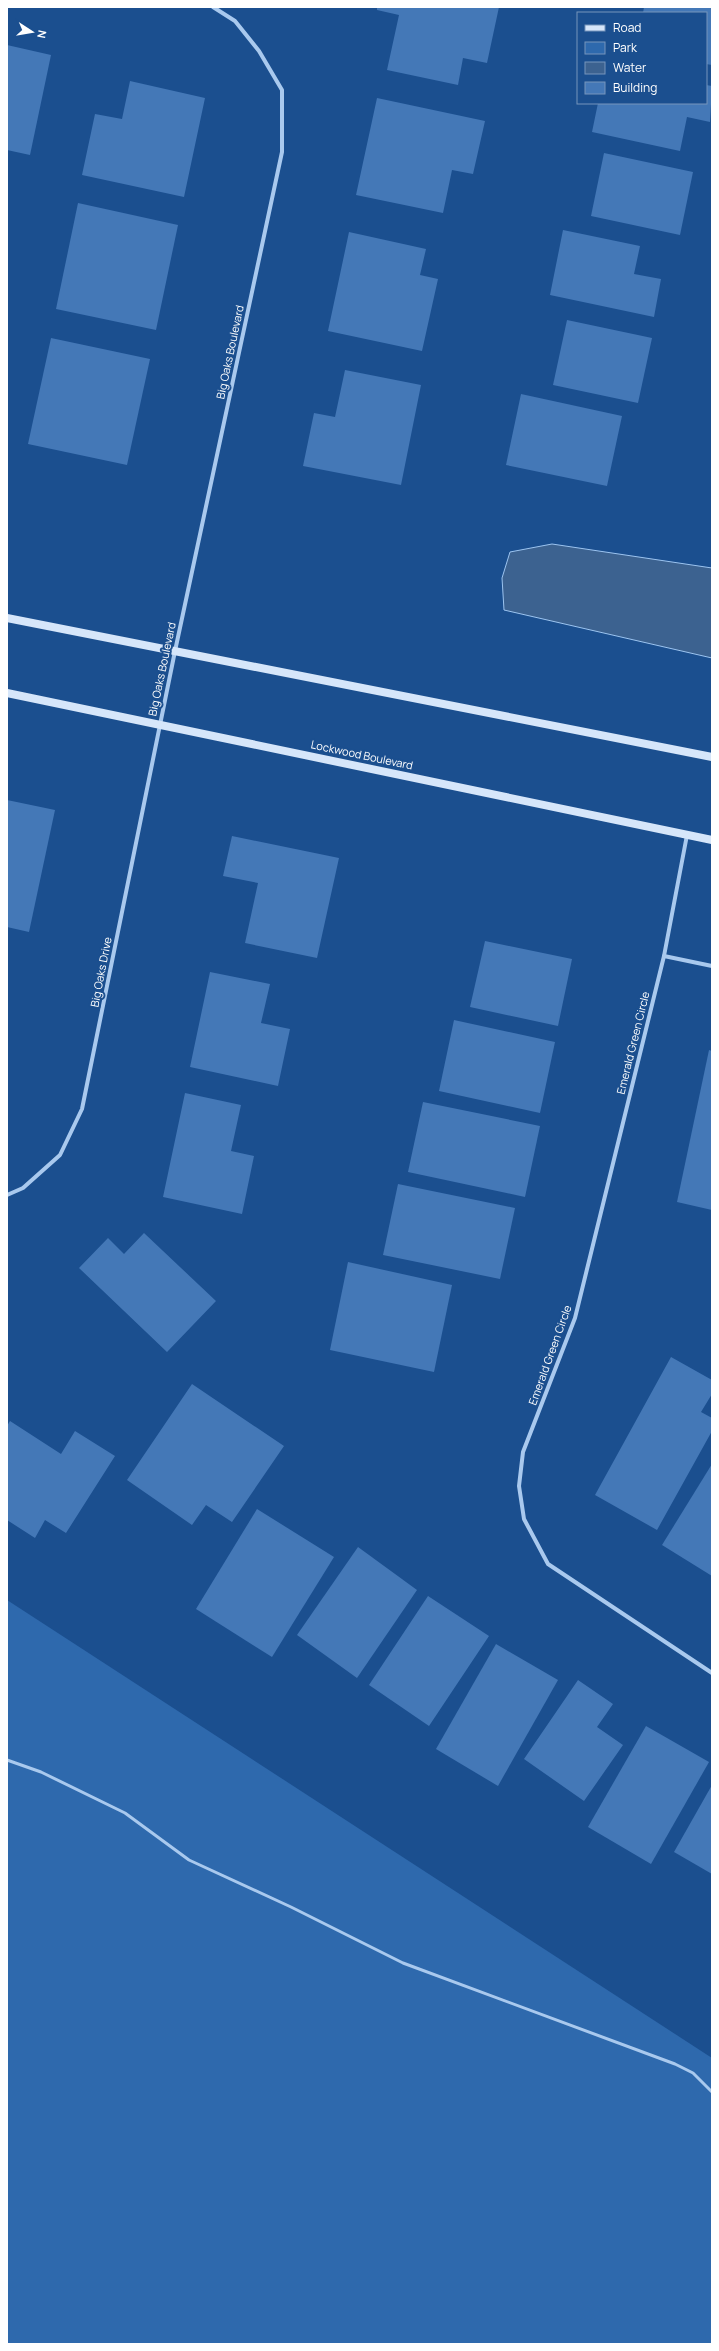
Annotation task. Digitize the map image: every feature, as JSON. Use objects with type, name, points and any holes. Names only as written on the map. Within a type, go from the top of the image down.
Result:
[{"type":"main road","points":[[7,618],[712,757]]},
{"type":"main road","name":"Lockwood Boulevard","points":[[7,693],[712,840]]},
{"type":"street","name":"Big Oaks Boulevard","points":[[160,724],[174,651],[282,152],[282,90],[259,51],[235,20],[213,7]]},
{"type":"street","name":"Big Oaks Drive","points":[[7,1194],[23,1188],[60,1156],[82,1108],[160,724]]},
{"type":"street","name":"Emerald Green Circle","points":[[687,835],[664,956],[575,1318],[523,1452],[519,1486],[524,1519],[548,1564],[712,1673]]},
{"type":"street","points":[[664,956],[712,966]]},
{"type":"lane","points":[[7,1760],[34,1769],[125,1813],[189,1860],[291,1907],[397,1960],[675,2064],[693,2073],[712,2092]]},
{"type":"green space","points":[[7,1600],[712,2058],[712,2344],[7,2344]]},
{"type":"water","points":[[552,544],[712,568],[712,658],[504,610],[502,578],[510,552]]},
{"type":"building","points":[[377,7],[499,7],[487,63],[463,58],[458,85],[387,70],[399,15],[377,10]]},
{"type":"building","points":[[644,7],[712,7],[712,65],[707,64],[707,12],[643,12]]},
{"type":"building","points":[[7,45],[51,55],[30,155],[7,150]]},
{"type":"building","points":[[130,81],[205,98],[184,197],[82,175],[95,114],[122,119]]},
{"type":"building","points":[[707,85],[712,86],[710,122],[687,117],[680,151],[592,132],[598,104],[707,104]]},
{"type":"building","points":[[377,98],[485,121],[473,174],[452,170],[443,213],[356,195]]},
{"type":"building","points":[[604,153],[693,172],[680,235],[591,216]]},
{"type":"building","points":[[78,203],[178,225],[156,330],[56,309]]},
{"type":"building","points":[[563,230],[640,246],[634,274],[661,279],[654,317],[550,295]]},
{"type":"building","points":[[349,232],[426,249],[420,275],[438,279],[422,351],[328,331]]},
{"type":"building","points":[[567,320],[652,338],[638,403],[553,385]]},
{"type":"building","points":[[51,338],[150,359],[127,465],[28,444]]},
{"type":"building","points":[[345,370],[421,385],[401,485],[303,466],[314,413],[335,417]]},
{"type":"building","points":[[521,394],[622,416],[607,486],[506,465]]},
{"type":"building","points":[[7,800],[55,810],[29,932],[7,927]]},
{"type":"building","points":[[232,836],[339,858],[317,958],[245,943],[258,883],[223,876]]},
{"type":"building","points":[[485,941],[572,959],[558,1026],[470,1007]]},
{"type":"building","points":[[210,972],[270,984],[261,1023],[290,1029],[278,1086],[190,1067]]},
{"type":"building","points":[[454,1020],[555,1042],[540,1113],[439,1091]]},
{"type":"building","points":[[709,1050],[712,1051],[712,1210],[677,1202]]},
{"type":"building","points":[[185,1093],[241,1105],[231,1151],[254,1156],[242,1214],[163,1197]]},
{"type":"building","points":[[423,1102],[540,1126],[525,1197],[408,1172]]},
{"type":"building","points":[[398,1184],[515,1208],[500,1279],[383,1255]]},
{"type":"building","points":[[144,1233],[216,1301],[167,1352],[79,1268],[108,1238],[124,1254]]},
{"type":"building","points":[[348,1262],[452,1285],[434,1372],[330,1350]]},
{"type":"building","points":[[671,1357],[712,1380],[712,1394],[701,1412],[712,1418],[712,1431],[657,1530],[595,1495]]},
{"type":"building","points":[[192,1384],[284,1446],[232,1522],[206,1505],[192,1525],[127,1480]]},
{"type":"building","points":[[10,1421],[61,1454],[75,1431],[115,1456],[66,1533],[45,1520],[35,1538],[7,1520],[7,1426]]},
{"type":"building","points":[[712,1464],[712,1576],[662,1545]]},
{"type":"building","points":[[257,1509],[334,1557],[272,1657],[196,1609]]},
{"type":"building","points":[[358,1547],[417,1590],[357,1678],[297,1635]]},
{"type":"building","points":[[428,1596],[489,1636],[429,1726],[369,1685]]},
{"type":"building","points":[[496,1644],[558,1680],[498,1786],[436,1749]]},
{"type":"building","points":[[578,1680],[613,1704],[597,1727],[623,1745],[584,1801],[524,1759]]},
{"type":"building","points":[[646,1726],[709,1762],[651,1864],[588,1827]]},
{"type":"building","points":[[712,1785],[712,1874],[674,1852]]}]
